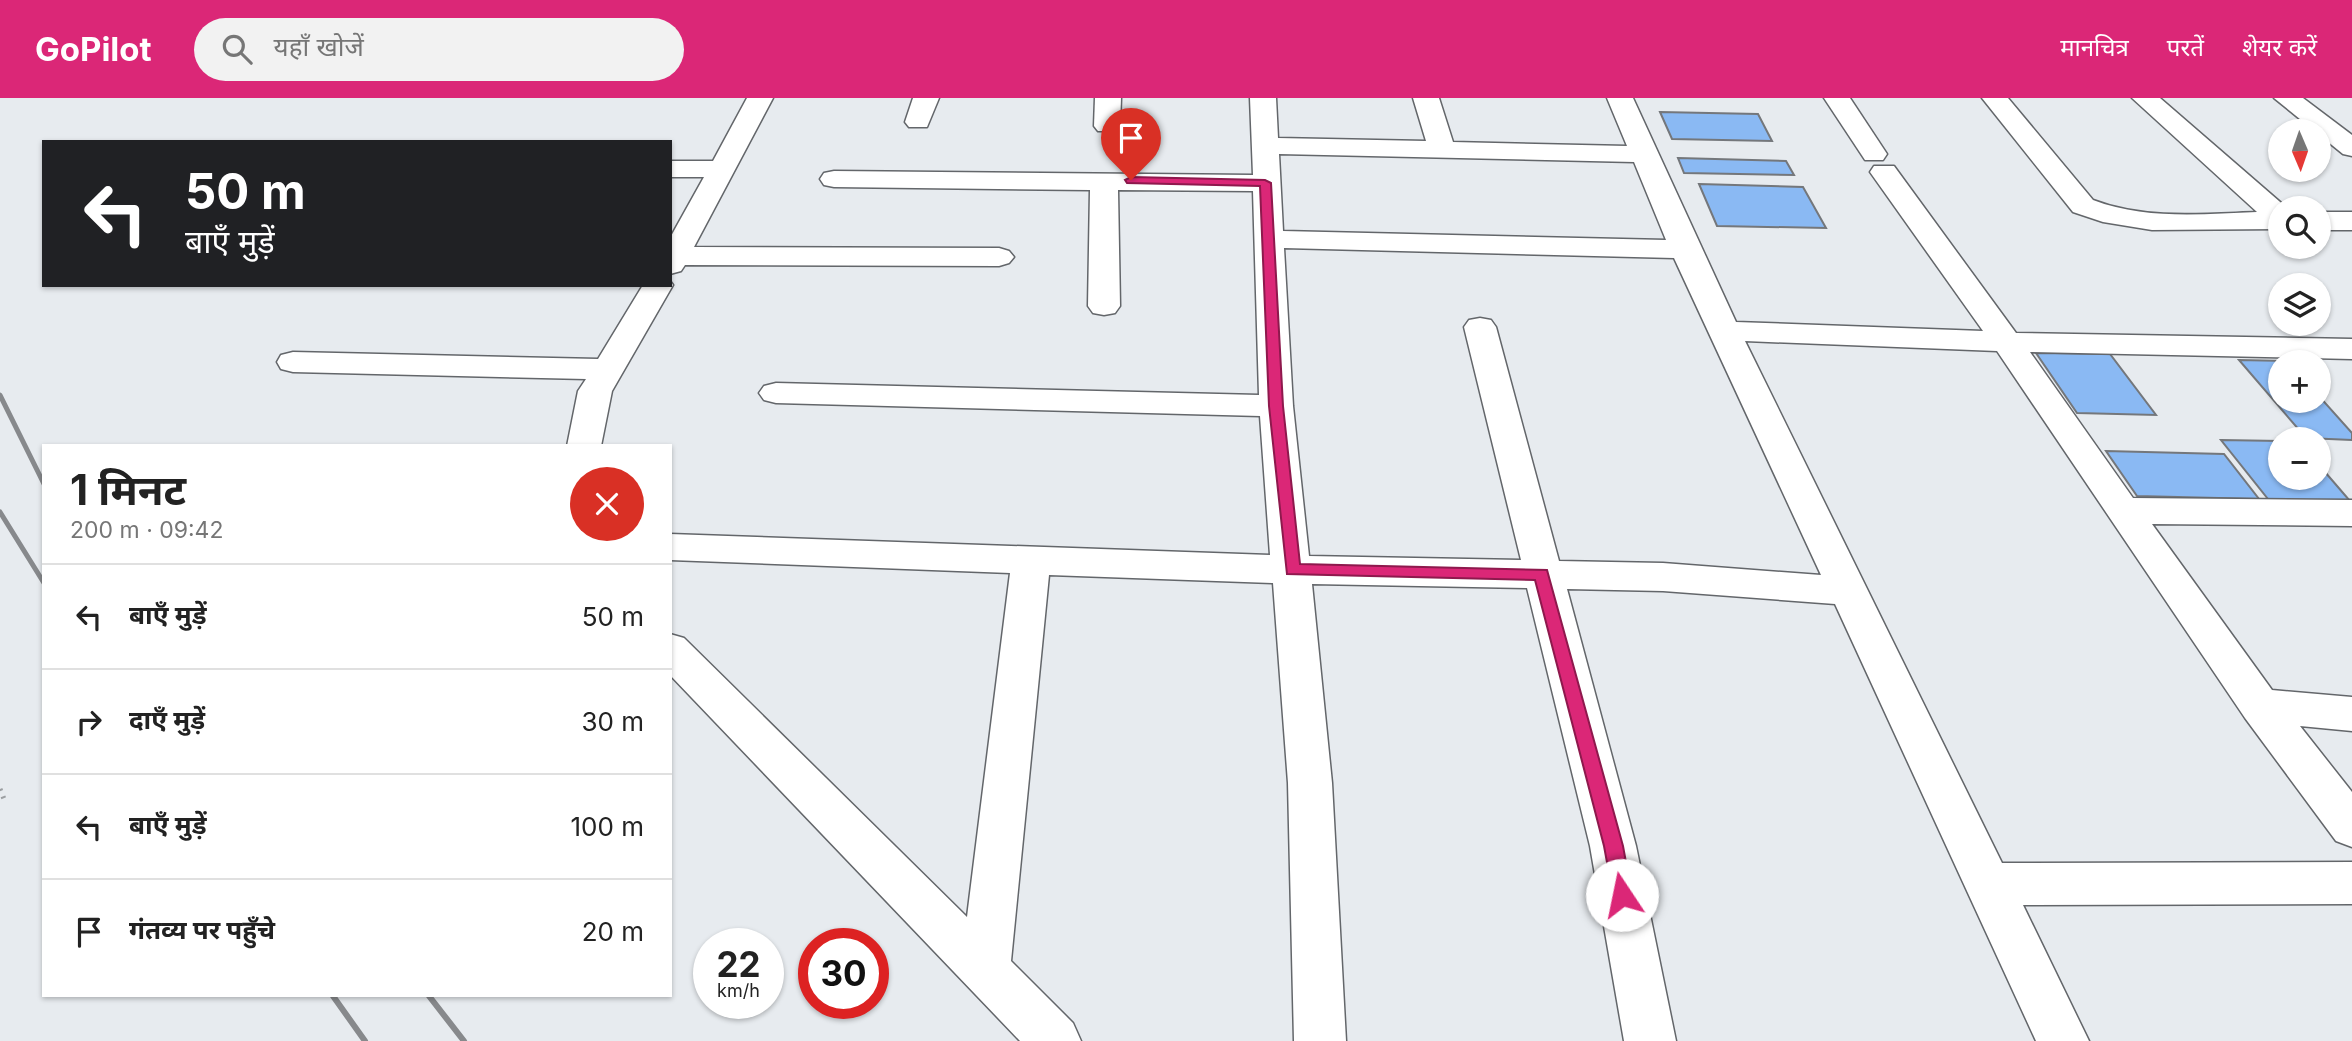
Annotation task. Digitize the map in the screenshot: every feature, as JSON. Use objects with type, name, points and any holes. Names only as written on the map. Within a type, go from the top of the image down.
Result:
[{"type":"street","points":[[760,98],[672,259],[999,257]]},
{"type":"street","points":[[1107,126],[1108,98]]},
{"type":"street","points":[[1263,98],[1276,406],[1293,570],[1310,783],[1320,1041]]},
{"type":"street","points":[[1426,98],[1443,150]]},
{"type":"street","points":[[1620,98],[1685,249],[1727,331],[1847,591],[2063,1041]]},
{"type":"street","points":[[1837,98],[1879,163],[2260,705],[2352,827]]},
{"type":"street","points":[[1995,98],[2083,206],[2102,215],[2137,220],[2268,218]]},
{"type":"street","points":[[2145,98],[2268,207]]},
{"type":"street","points":[[2287,98],[2352,148]]},
{"type":"street","points":[[834,179],[1104,180],[1443,150],[1645,154]]},
{"type":"street","points":[[672,169],[723,169]]},
{"type":"street","points":[[1104,180],[1104,306]]},
{"type":"street","points":[[2331,220],[2352,221]]},
{"type":"street","points":[[1268,239],[1685,249]]},
{"type":"street","points":[[584,444],[595,391],[657,287]]},
{"type":"street","points":[[1480,327],[1613,846],[1650,1041]]},
{"type":"street","points":[[1727,331],[2007,342],[2352,349]]},
{"type":"street","points":[[293,362],[607,369]]},
{"type":"street","points":[[776,393],[1276,406]]},
{"type":"street","points":[[2123,511],[2352,513]]},
{"type":"street","points":[[672,547],[1293,570],[1662,578],[1847,591]]},
{"type":"street","points":[[985,968],[1031,561]]},
{"type":"street","points":[[672,651],[1055,1041]]},
{"type":"street","points":[[2260,705],[2352,714]]},
{"type":"street","points":[[1987,884],[2352,883]]},
{"type":"path","points":[[0,789],[4,799]]},
{"type":"building","points":[[1660,112],[1758,114],[1772,141],[1672,139]]},
{"type":"building","points":[[1678,158],[1786,161],[1794,175],[1684,173]]},
{"type":"building","points":[[1699,184],[1803,187],[1826,228],[1717,226]]},
{"type":"building","points":[[2036,353],[2110,354],[2156,415],[2077,413]]},
{"type":"building","points":[[2239,360],[2268,361],[2268,394]]},
{"type":"building","points":[[2331,409],[2352,433],[2352,440],[2331,439],[2331,427],[2297,427],[2285,413],[2331,413]]},
{"type":"building","points":[[2221,440],[2268,441],[2268,490],[2331,490],[2331,479],[2350,501],[2268,499]]},
{"type":"building","points":[[2106,451],[2224,454],[2259,499],[2137,496]]},
{"type":"railway","points":[[0,395],[42,480]]},
{"type":"railway","points":[[0,512],[42,580]]},
{"type":"railway","points":[[334,997],[365,1041]]},
{"type":"railway","points":[[430,997],[464,1041]]},
{"type":"route","points":[[1131,180],[1265,183],[1276,406],[1293,570],[1542,574],[1613,846],[1622,895]]}]
